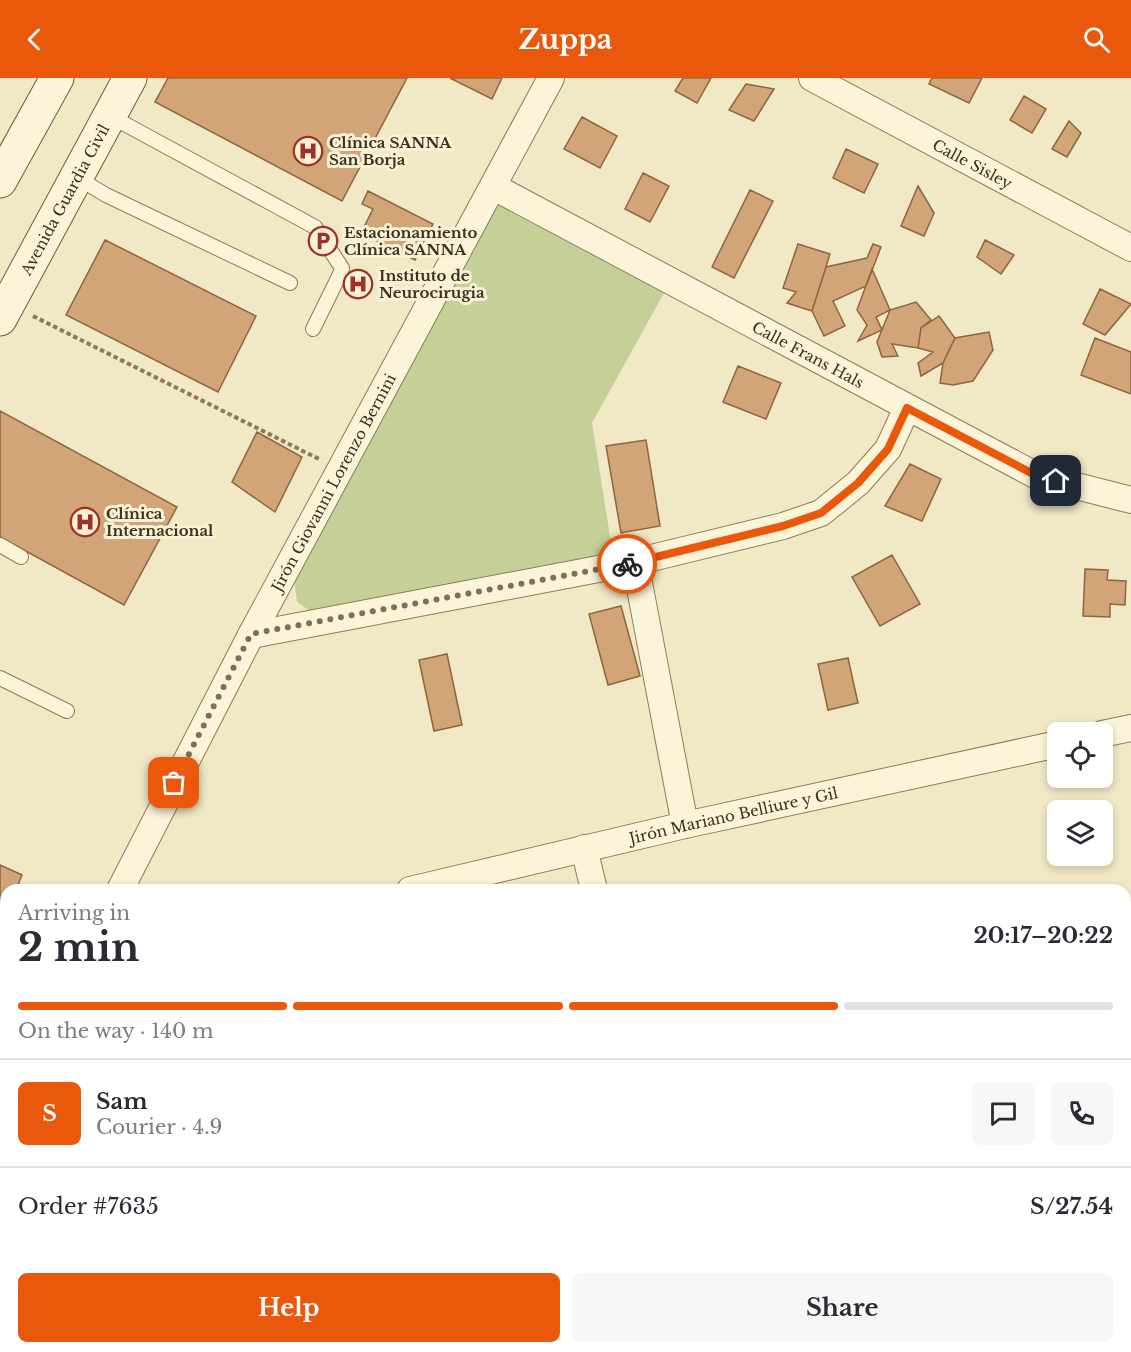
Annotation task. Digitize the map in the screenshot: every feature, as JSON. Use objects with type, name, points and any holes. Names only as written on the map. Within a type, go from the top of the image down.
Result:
[{"type":"main road","points":[[0,181],[57,78]]},
{"type":"main road","name":"Avenida Guardia Civil","points":[[4,311],[130,78]]},
{"type":"street","name":"Jirón Giovanni Lorenzo Bernini","points":[[123,884],[251,634],[551,78]]},
{"type":"street","name":"Calle Sisley","points":[[812,78],[1131,248]]},
{"type":"street","name":"Calle Frans Hals","points":[[494,187],[1037,476],[1131,500]]},
{"type":"street","points":[[251,634],[635,562],[783,526],[821,513],[858,483],[888,449],[907,408]]},
{"type":"street","points":[[635,562],[685,825]]},
{"type":"street","points":[[1113,732],[1131,728]]},
{"type":"street","name":"Jirón Mariano Belliure y Gil","points":[[435,884],[685,825],[1047,746]]},
{"type":"street","points":[[584,848],[593,884]]},
{"type":"lane","points":[[110,116],[319,230],[342,268],[313,329]]},
{"type":"lane","points":[[76,177],[106,195],[290,283]]},
{"type":"lane","points":[[0,545],[21,557]]},
{"type":"lane","points":[[0,678],[67,711]]},
{"type":"path","points":[[4,311],[341,470]]},
{"type":"green space","points":[[498,205],[664,293],[592,423],[613,555],[313,613],[297,602],[294,579]]},
{"type":"building","name":"Clínica SANNA San Borja","points":[[168,78],[407,78],[342,201],[155,102]]},
{"type":"building","points":[[450,78],[502,78],[492,99]]},
{"type":"building","points":[[683,78],[711,78],[697,103],[675,91]]},
{"type":"building","points":[[932,78],[982,78],[969,103],[929,84]]},
{"type":"building","points":[[746,84],[774,89],[754,121],[729,110]]},
{"type":"building","points":[[1024,96],[1046,109],[1032,133],[1010,120]]},
{"type":"building","points":[[582,117],[617,136],[600,168],[564,149]]},
{"type":"building","points":[[1069,121],[1081,133],[1067,157],[1052,149]]},
{"type":"building","points":[[846,149],[878,164],[864,193],[833,178]]},
{"type":"building","points":[[643,173],[669,186],[650,222],[625,209]]},
{"type":"building","points":[[918,186],[934,213],[924,236],[901,226]]},
{"type":"building","points":[[750,190],[773,201],[734,278],[712,267]]},
{"type":"building","points":[[368,191],[433,224],[415,260],[361,233],[373,209],[362,204]]},
{"type":"building","points":[[105,240],[256,316],[218,392],[66,315]]},
{"type":"building","points":[[985,240],[1014,255],[1001,274],[977,257]]},
{"type":"building","points":[[798,244],[830,254],[812,311],[787,303],[796,292],[783,288]]},
{"type":"building","points":[[873,244],[881,247],[866,286],[833,301],[845,326],[824,336],[812,311],[826,267],[867,258]]},
{"type":"building","points":[[872,269],[890,310],[876,317],[882,330],[858,341],[867,325],[857,310]]},
{"type":"building","points":[[1100,289],[1131,304],[1105,335],[1083,324]]},
{"type":"building","points":[[916,302],[931,320],[921,328],[918,348],[892,344],[898,356],[882,357],[877,342],[890,310]]},
{"type":"building","points":[[939,316],[955,338],[943,363],[921,376],[918,363],[933,352],[918,348],[921,328]]},
{"type":"building","points":[[989,332],[993,350],[973,381],[953,385],[940,383],[943,363],[955,338]]},
{"type":"building","points":[[1095,338],[1131,352],[1131,394],[1081,375]]},
{"type":"building","points":[[738,366],[781,383],[766,419],[723,402]]},
{"type":"building","name":"Clínica Internacional","points":[[0,411],[177,507],[124,605],[0,537]]},
{"type":"building","points":[[257,432],[302,457],[275,512],[232,482]]},
{"type":"building","points":[[646,440],[660,526],[621,533],[606,446]]},
{"type":"building","points":[[910,464],[941,479],[922,521],[885,506]]},
{"type":"building","points":[[892,555],[920,604],[880,626],[852,577]]},
{"type":"building","points":[[1085,569],[1108,570],[1107,580],[1126,581],[1125,605],[1110,604],[1110,617],[1083,616]]},
{"type":"building","points":[[621,606],[640,676],[608,685],[589,614]]},
{"type":"building","points":[[447,654],[462,725],[434,731],[419,660]]},
{"type":"building","points":[[848,658],[858,703],[828,710],[818,664]]},
{"type":"building","points":[[0,865],[22,875],[18,884],[0,884]]},
{"type":"way so far","points":[[174,783],[251,634],[627,564]]},
{"type":"place","name":"Clínica SANNA San Borja","points":[[308,151]]},
{"type":"place","name":"Estacionamiento Clínica SANNA","points":[[323,241]]},
{"type":"place","name":"Instituto de Neurocirugia","points":[[358,284]]},
{"type":"place","name":"Clínica Internacional","points":[[85,522]]},
{"type":"route","points":[[627,564],[783,526],[821,513],[858,483],[888,449],[907,408],[1037,476],[1056,481]]}]
